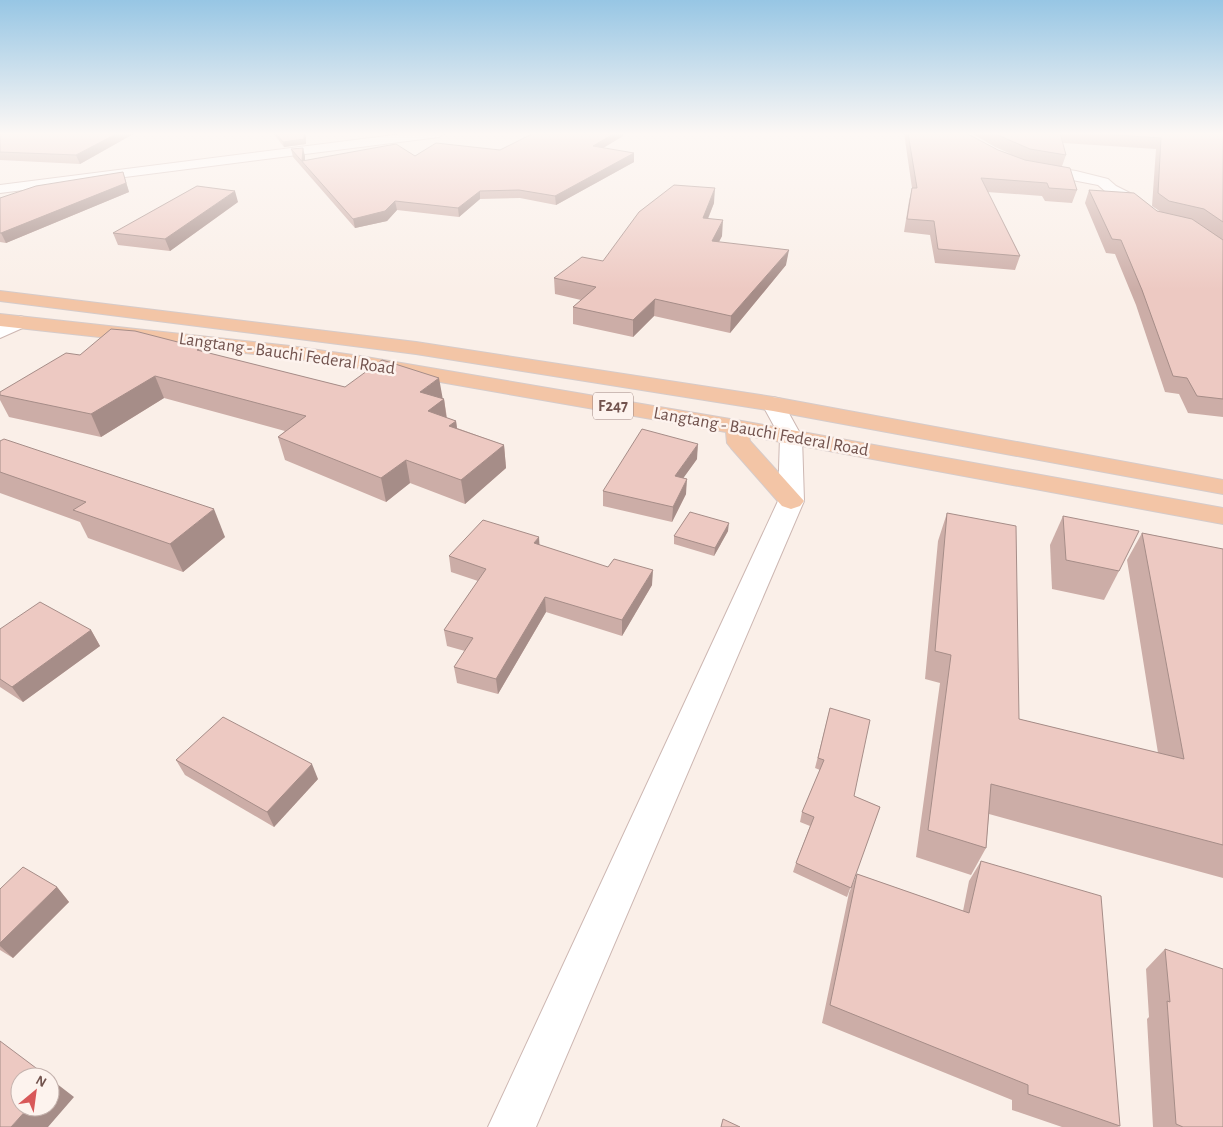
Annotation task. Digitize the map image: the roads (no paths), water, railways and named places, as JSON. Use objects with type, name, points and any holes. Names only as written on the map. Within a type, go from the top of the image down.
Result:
[{"type":"main road","name":"Langtang - Bauchi Federal Road","points":[[0,296],[416,348],[773,404],[1223,486]]},
{"type":"main road","name":"Langtang - Bauchi Federal Road","points":[[10,321],[299,353],[736,427],[1223,516]]},
{"type":"main road","points":[[736,427],[739,443],[790,501]]},
{"type":"street","points":[[0,189],[27,186]]},
{"type":"street","points":[[1107,186],[1133,200],[1158,220]]},
{"type":"street","points":[[0,332],[10,321]]},
{"type":"street","points":[[512,1127],[790,501],[791,438],[773,404]]}]
